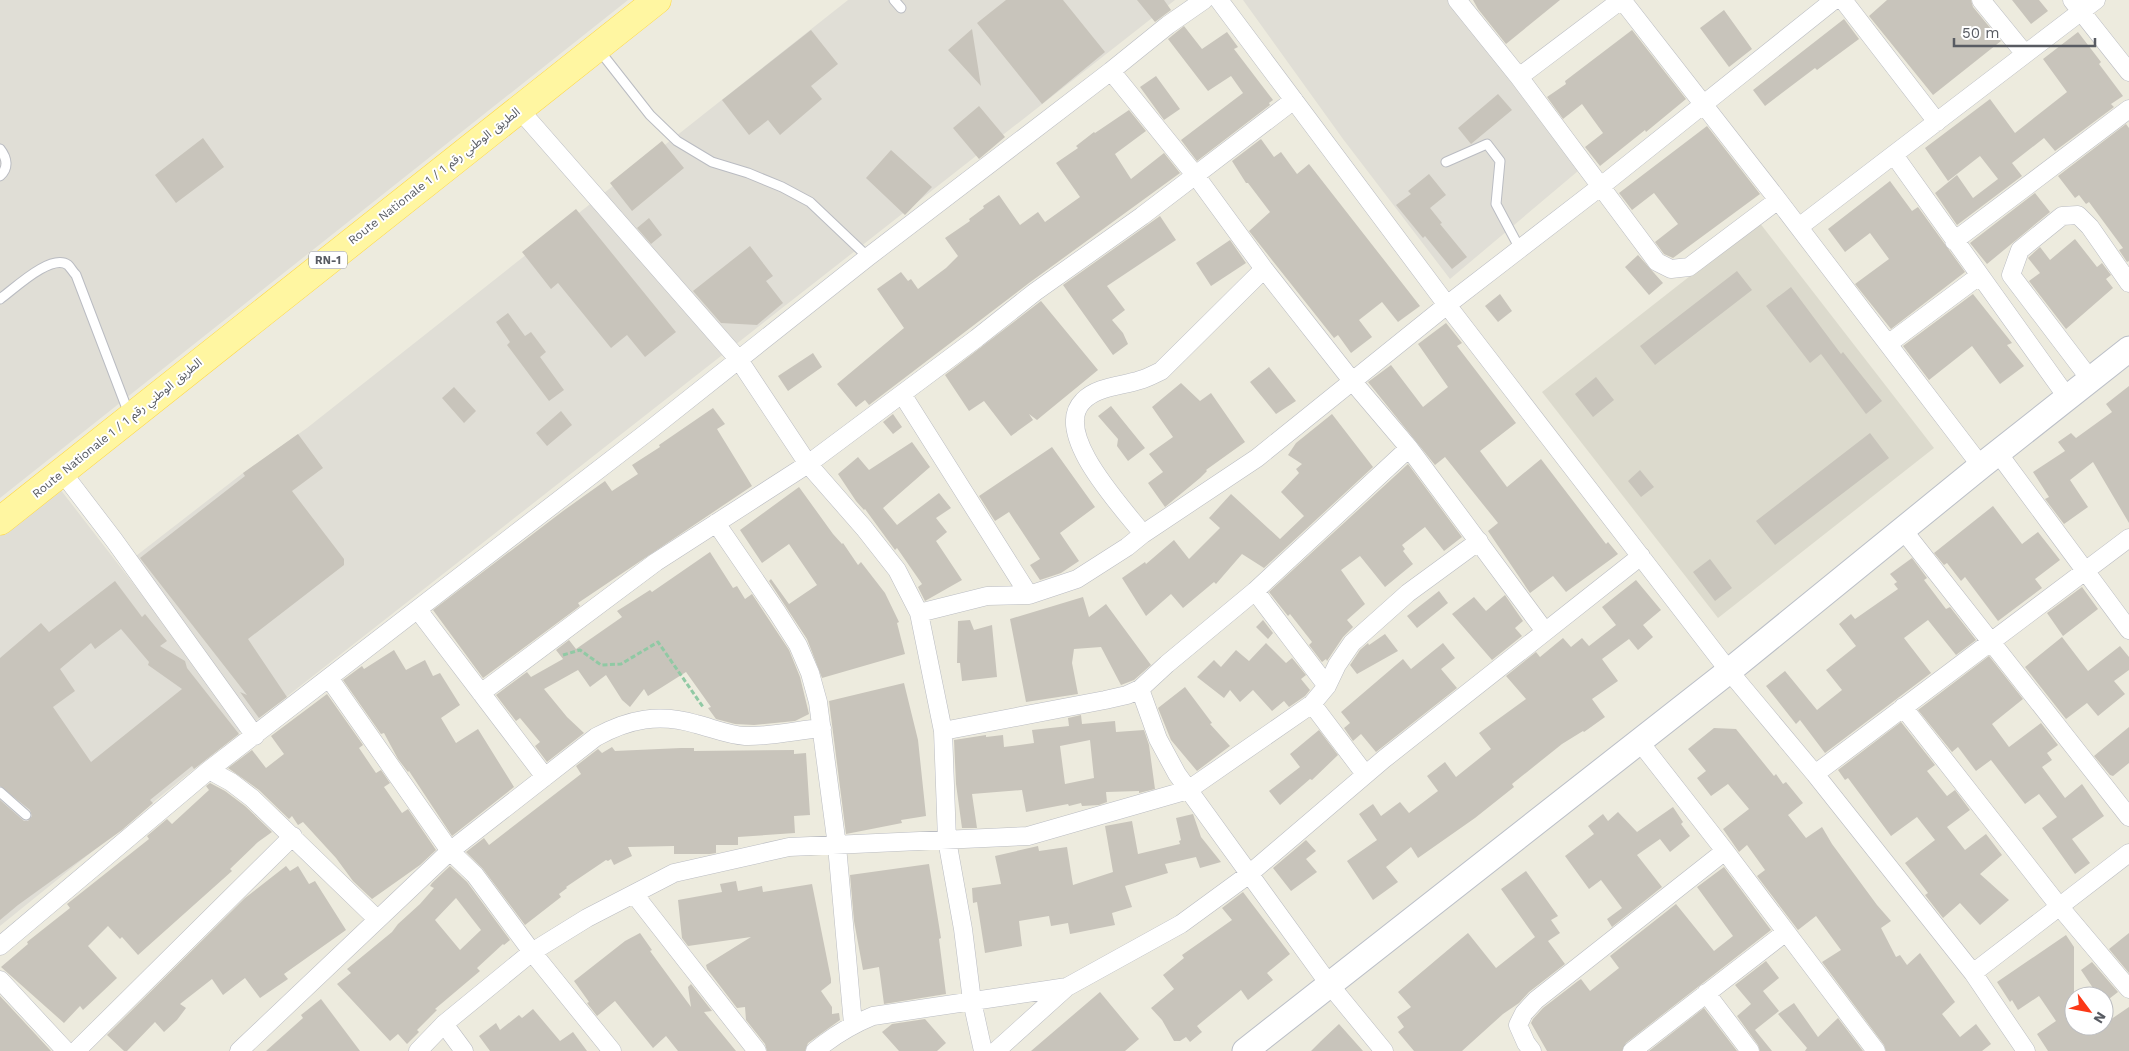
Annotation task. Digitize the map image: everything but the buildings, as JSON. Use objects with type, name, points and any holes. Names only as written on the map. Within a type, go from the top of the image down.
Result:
[{"type":"main road","name":"Route Nationale 1 / الطريق الوطني رقم 1","points":[[0,522],[657,0]]},
{"type":"street","points":[[0,946],[209,770],[256,736],[418,610],[868,257],[1111,72],[1168,24],[1204,0]]},
{"type":"street","points":[[1219,0],[1447,305],[1729,671],[1815,774],[1973,973],[2026,1051]]},
{"type":"street","points":[[1457,0],[1519,77],[1657,262],[1671,269],[1689,266],[1778,200]]},
{"type":"street","points":[[1519,77],[1622,0],[1888,344],[2085,570],[2129,630]]},
{"type":"street","points":[[919,613],[987,596],[1029,595],[1077,579],[1127,547],[1143,534],[1257,458],[1447,305],[1600,187],[1834,0]]},
{"type":"street","points":[[1843,0],[1937,122]]},
{"type":"street","points":[[1981,0],[2025,54]]},
{"type":"street","points":[[1799,227],[2025,54],[2077,6],[2096,0]]},
{"type":"street","points":[[2077,6],[2129,72]]},
{"type":"street","points":[[1111,72],[1196,176],[1264,269],[1353,382],[1409,448],[1544,630]]},
{"type":"street","points":[[480,693],[656,562],[808,464],[1035,292],[1196,176],[1294,100]]},
{"type":"street","points":[[519,109],[739,360],[808,464],[864,528],[897,570],[919,613],[943,731],[947,840],[963,929],[972,1001],[983,1051]]},
{"type":"street","points":[[1954,241],[2129,109]]},
{"type":"street","points":[[1894,155],[2067,397]]},
{"type":"street","points":[[2090,379],[2011,275],[2020,250],[2062,216],[2078,215],[2090,227],[2129,283]]},
{"type":"street","points":[[1143,534],[1085,458],[1075,435],[1074,418],[1083,401],[1102,390],[1141,380],[1161,370],[1183,351],[1264,269]]},
{"type":"street","points":[[1888,344],[1979,276]]},
{"type":"street","points":[[1246,1051],[1729,671],[2129,349]]},
{"type":"street","points":[[902,394],[1029,595]]},
{"type":"street","points":[[943,731],[1105,700],[1127,695],[1140,689],[1167,664],[1255,591],[1409,448]]},
{"type":"street","points":[[62,472],[114,540],[256,736]]},
{"type":"street","points":[[716,523],[798,645],[810,673],[818,702],[837,846],[853,1024]]},
{"type":"street","points":[[1903,530],[2129,816]]},
{"type":"street","points":[[1815,774],[2129,538]]},
{"type":"street","points":[[418,1051],[444,1024],[532,952],[587,918],[674,873],[789,848],[1028,836],[1188,790],[1312,704],[1327,686],[1337,665],[1352,643],[1408,593],[1479,541]]},
{"type":"street","points":[[996,1051],[1067,987],[1181,924],[1248,875],[1365,774],[1544,630],[1641,556]]},
{"type":"street","points":[[1255,591],[1327,686]]},
{"type":"street","points":[[418,610],[546,777]]},
{"type":"street","points":[[329,678],[450,851],[475,875],[532,952],[612,1051]]},
{"type":"street","points":[[1140,689],[1162,747],[1188,790],[1329,984],[1384,1051]]},
{"type":"street","points":[[1312,704],[1365,774]]},
{"type":"street","points":[[1903,707],[2059,906],[2129,989]]},
{"type":"street","points":[[239,1051],[450,851],[596,737],[619,725],[647,718],[694,723],[721,732],[745,736],[822,728]]},
{"type":"street","points":[[1639,741],[1725,851],[1876,1051]]},
{"type":"street","points":[[209,770],[231,782],[252,798],[377,919]]},
{"type":"street","points":[[76,1051],[293,836]]},
{"type":"street","points":[[1532,1051],[1518,1025],[1524,1013],[1536,1000],[1725,851]]},
{"type":"street","points":[[1973,973],[2129,853]]},
{"type":"street","points":[[634,894],[757,1051]]},
{"type":"street","points":[[1632,1051],[1786,932]]},
{"type":"street","points":[[0,980],[66,1051]]},
{"type":"street","points":[[815,1051],[853,1024],[873,1016],[1067,987]]},
{"type":"street","points":[[1706,993],[1750,1051]]},
{"type":"street","points":[[444,1024],[464,1051]]},
{"type":"lane","points":[[894,0],[901,8]]},
{"type":"lane","points":[[597,48],[650,115],[677,140],[712,162],[748,173],[782,187],[810,202],[868,257]]},
{"type":"lane","points":[[1446,162],[1486,144],[1500,161],[1496,204],[1520,249]]},
{"type":"lane","points":[[0,149],[4,154],[7,164],[5,171],[0,176]]},
{"type":"lane","points":[[0,299],[47,264],[59,262],[68,265],[76,275],[130,417]]},
{"type":"lane","points":[[0,792],[26,815]]},
{"type":"path","points":[[538,650],[564,655],[580,650],[602,665],[611,665],[621,664],[658,642],[721,732]]},
{"type":"shaded area","points":[[0,0],[628,0],[0,498]]},
{"type":"shaded area","points":[[848,0],[1175,0],[253,723],[132,559],[243,473],[307,428]]},
{"type":"shaded area","points":[[1243,0],[1449,0],[1578,171],[1450,279],[1343,139]]},
{"type":"shaded area","points":[[1759,222],[1934,448],[1718,618],[1542,392]]},
{"type":"shaded area","points":[[60,489],[245,728],[0,926],[0,536]]}]
